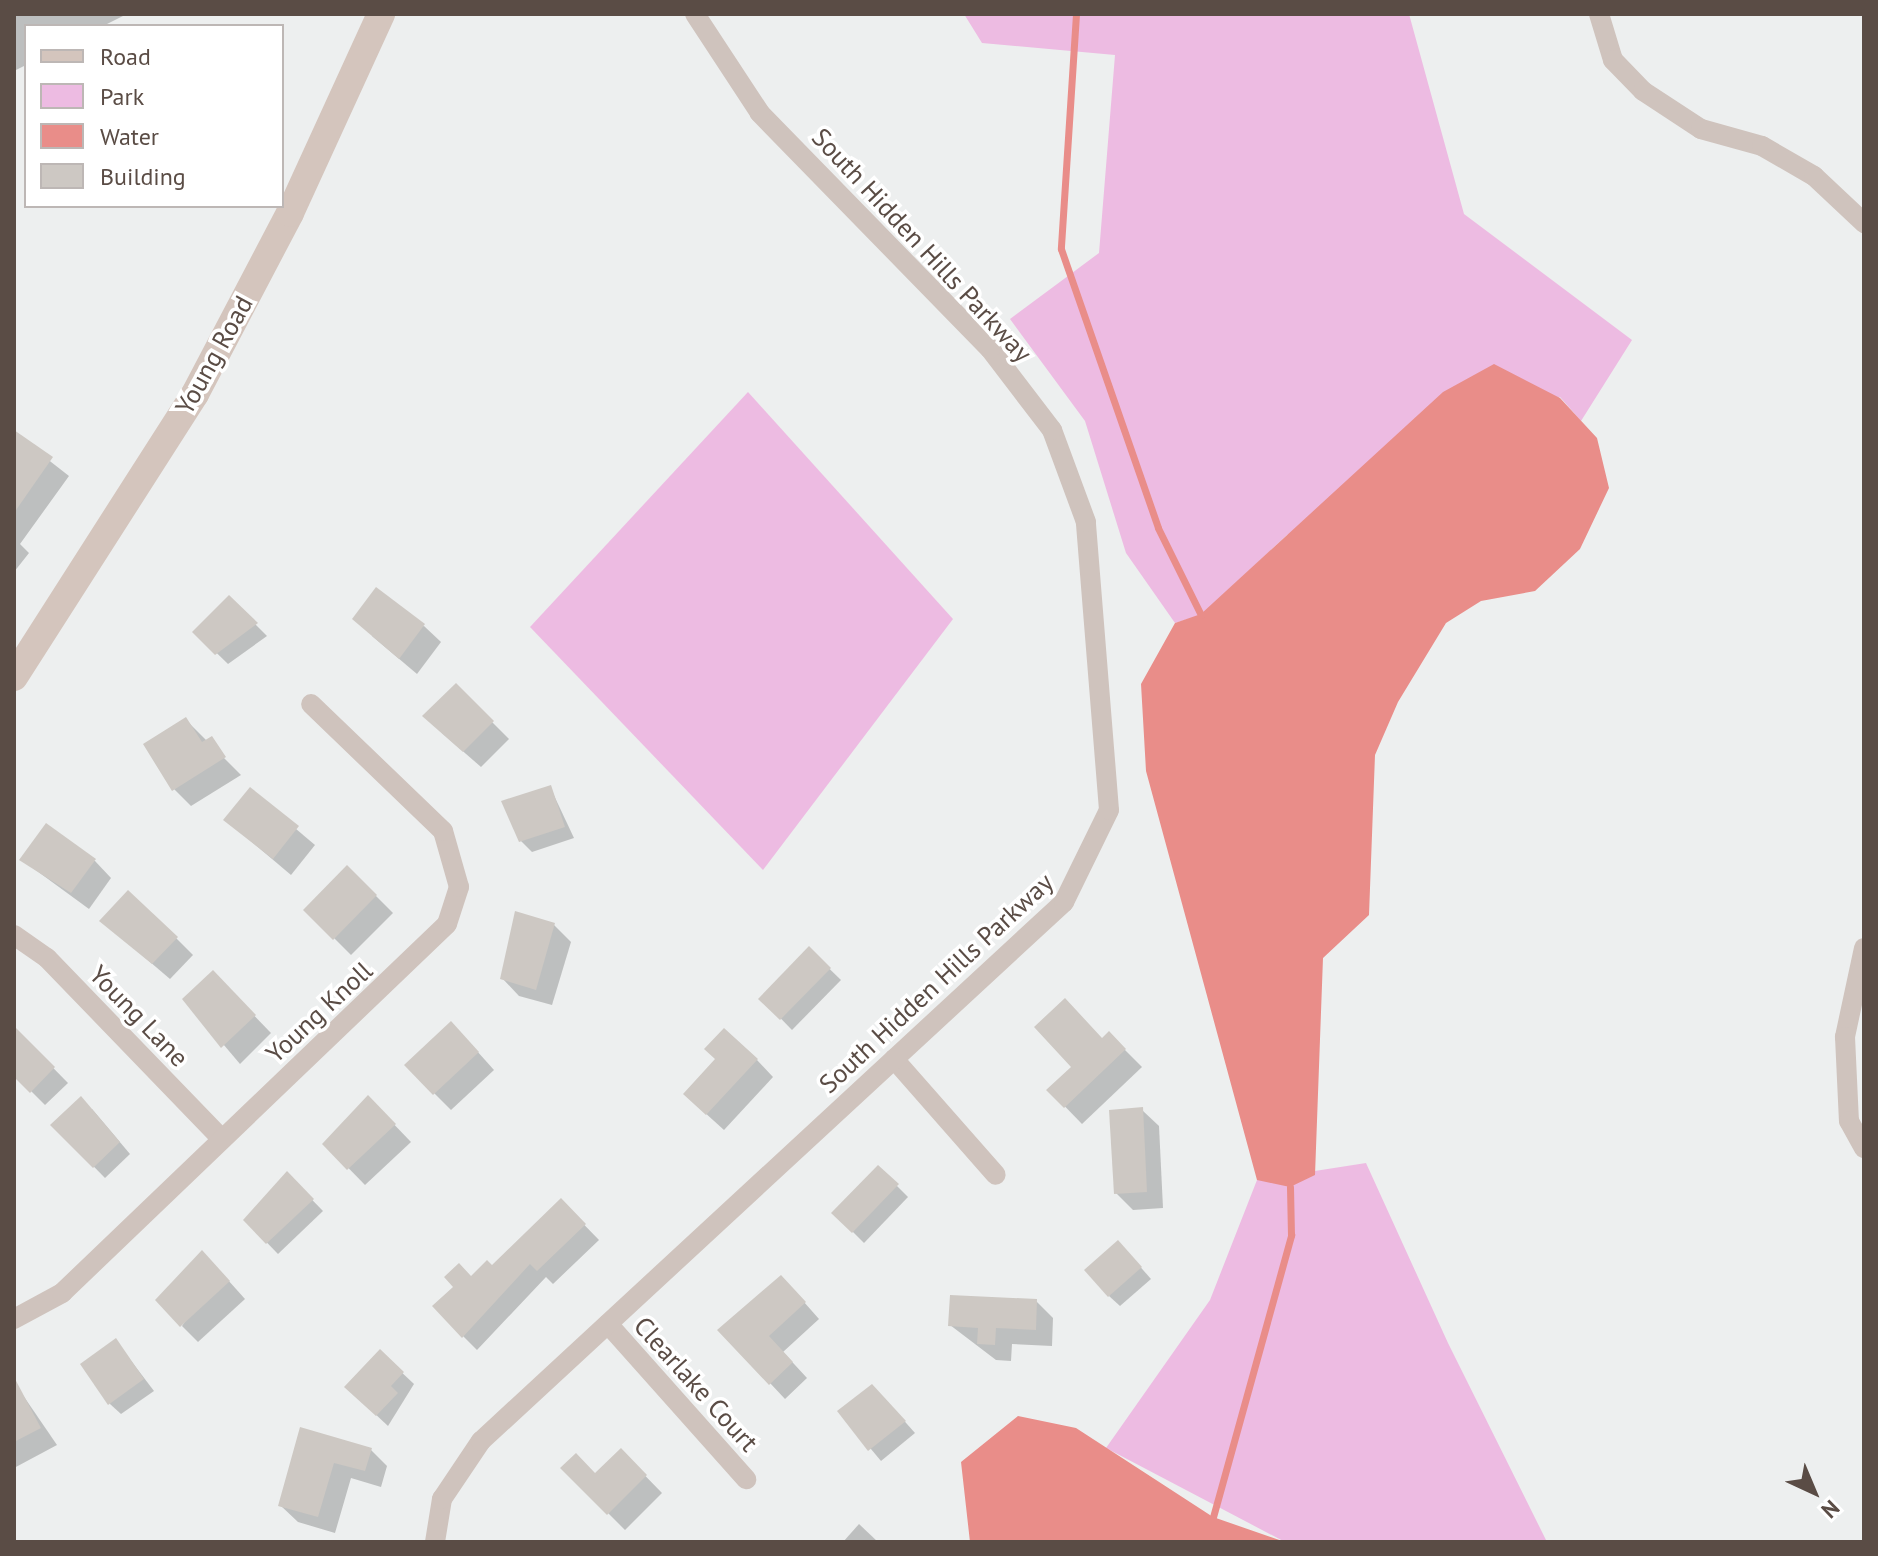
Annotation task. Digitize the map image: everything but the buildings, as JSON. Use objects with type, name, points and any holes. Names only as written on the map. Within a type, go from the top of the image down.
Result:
[{"type":"street","name":"Young Road","points":[[14,677],[195,394],[290,213],[381,14]]},
{"type":"street","name":"South Hidden Hills Parkway","points":[[435,1542],[442,1499],[481,1441],[1064,902],[1109,810],[1086,522],[1052,430],[990,349],[760,113],[695,14]]},
{"type":"street","points":[[1599,14],[1613,60],[1643,91],[1701,129],[1762,146],[1814,176],[1864,223]]},
{"type":"street","name":"Young Knoll","points":[[14,1319],[62,1293],[422,952],[447,924],[459,887],[443,831],[311,704]]},
{"type":"street","name":"Young Lane","points":[[14,935],[47,958],[222,1139]]},
{"type":"street","points":[[1864,948],[1845,1037],[1849,1121],[1864,1148]]},
{"type":"street","points":[[894,1059],[996,1175]]},
{"type":"street","name":"Clearlake Court","points":[[608,1324],[746,1479]]},
{"type":"green space","points":[[964,14],[1409,14],[1464,214],[1632,340],[1581,421],[1560,397],[1287,535],[1201,615],[1175,623],[1126,553],[1085,421],[1010,319],[1099,253],[1115,55],[982,43]]},
{"type":"green space","points":[[748,392],[953,619],[763,870],[530,627]]},
{"type":"green space","points":[[1366,1163],[1448,1343],[1547,1542],[1285,1542],[1106,1448],[1210,1300],[1257,1180]]},
{"type":"water","points":[[1494,364],[1560,398],[1597,438],[1609,488],[1580,549],[1535,591],[1481,601],[1446,623],[1398,702],[1375,755],[1369,915],[1323,958],[1315,1175],[1290,1187],[1257,1180],[1146,771],[1141,684],[1175,623],[1201,614],[1443,392]]},
{"type":"water","points":[[1018,1416],[1076,1428],[1213,1517],[1285,1542],[970,1542],[961,1462]]},
{"type":"waterway","points":[[1076,14],[1061,249],[1158,528],[1201,615]]},
{"type":"waterway","points":[[1213,1517],[1291,1235],[1290,1187]]}]
